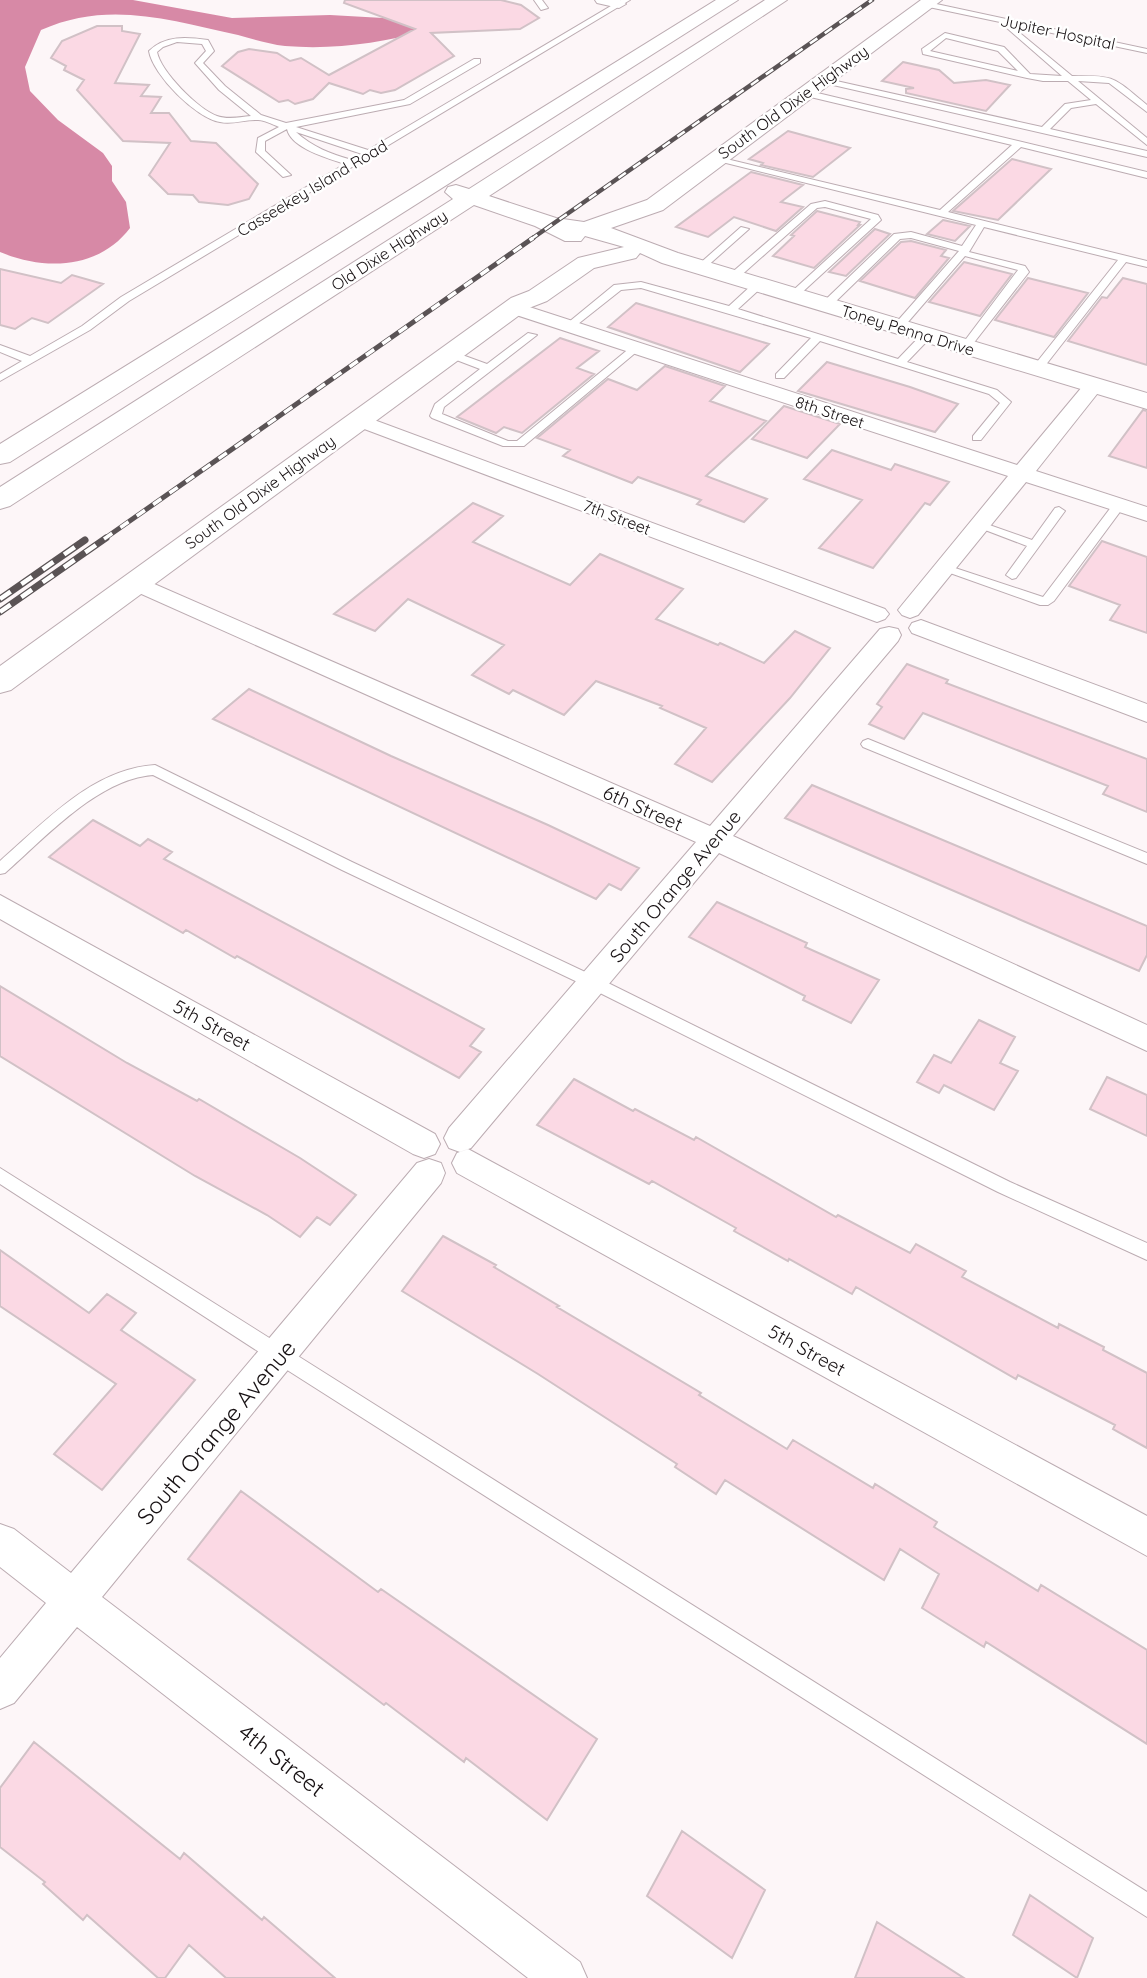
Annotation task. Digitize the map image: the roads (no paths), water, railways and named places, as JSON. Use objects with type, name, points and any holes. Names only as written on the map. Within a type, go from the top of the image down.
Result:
[{"type":"street","points":[[602,0],[623,2]]},
{"type":"street","name":"Old Dixie Highway","points":[[0,456],[430,184],[729,0]]},
{"type":"street","name":"Old Dixie Highway","points":[[0,500],[778,0]]},
{"type":"street","name":"South Old Dixie Highway","points":[[517,306],[525,288],[591,236],[655,205],[930,2]]},
{"type":"street","name":"Toney Penna Drive","points":[[430,184],[552,225],[564,233],[591,236],[625,245],[1147,401]]},
{"type":"street","name":"South Old Dixie Highway","points":[[0,682],[517,306],[538,296],[586,263],[625,245],[655,205]]},
{"type":"street","name":"8th Street","points":[[517,306],[635,349],[1147,514]]},
{"type":"street","points":[[883,624],[911,635],[915,619],[942,568],[1094,385]]},
{"type":"street","name":"7th Street","points":[[358,420],[883,624]]},
{"type":"street","name":"6th Street","points":[[136,583],[714,839],[1147,1039]]},
{"type":"street","points":[[915,619],[1147,713]]},
{"type":"street","name":"South Orange Avenue","points":[[464,1151],[594,983],[714,839],[883,624]]},
{"type":"street","name":"5th Street","points":[[0,906],[427,1158]]},
{"type":"street","points":[[427,1158],[437,1135],[446,1134],[464,1151]]},
{"type":"street","name":"5th Street","points":[[464,1151],[1147,1538]]},
{"type":"street","name":"South Orange Avenue","points":[[0,1689],[280,1355],[427,1158]]},
{"type":"street","name":"4th Street","points":[[0,1543],[564,1978]]},
{"type":"lane","points":[[538,0],[544,8]]},
{"type":"lane","name":"Casseekey Island Road","points":[[0,378],[86,328],[125,299],[623,2]]},
{"type":"lane","name":"Jupiter Hospital","points":[[930,2],[1147,51]]},
{"type":"lane","points":[[995,18],[1015,31],[1147,142]]},
{"type":"lane","points":[[1027,76],[1001,49],[994,46],[945,35],[925,51],[1027,76],[1043,79],[1092,76],[1112,81],[1147,109]]},
{"type":"lane","points":[[258,117],[230,121],[216,119],[207,114],[155,65],[153,51],[160,45],[177,40],[205,42],[210,51],[199,63],[222,88],[258,117],[369,153]]},
{"type":"lane","points":[[286,175],[260,152],[261,140],[286,126],[407,102],[477,61]]},
{"type":"lane","points":[[823,80],[1147,154]]},
{"type":"lane","points":[[805,93],[1147,175]]},
{"type":"lane","points":[[1043,131],[1068,106],[1098,102]]},
{"type":"lane","points":[[286,126],[301,143],[323,154],[352,163]]},
{"type":"lane","points":[[942,213],[1018,144]]},
{"type":"lane","points":[[717,158],[1147,264]]},
{"type":"lane","points":[[733,277],[814,206],[825,204],[874,217],[876,220],[793,295]]},
{"type":"lane","points":[[898,327],[964,251],[982,223]]},
{"type":"lane","points":[[701,267],[744,229]]},
{"type":"lane","points":[[826,305],[897,236],[911,235],[1022,268],[1024,272],[965,347]]},
{"type":"lane","points":[[1037,369],[1124,258]]},
{"type":"lane","points":[[569,326],[618,287],[632,284],[731,310],[993,392],[1006,402],[976,438]]},
{"type":"lane","points":[[731,310],[758,285]]},
{"type":"lane","points":[[532,335],[439,406],[436,416],[507,444],[520,444],[635,349]]},
{"type":"lane","points":[[900,363],[926,336]]},
{"type":"lane","points":[[780,376],[817,338]]},
{"type":"lane","points":[[0,348],[29,360]]},
{"type":"lane","points":[[450,354],[487,368]]},
{"type":"lane","points":[[942,568],[1044,602],[1050,598],[1119,505]]},
{"type":"lane","points":[[1012,575],[1059,512]]},
{"type":"lane","points":[[978,525],[1034,545]]},
{"type":"lane","points":[[868,744],[1147,859]]},
{"type":"lane","points":[[0,869],[105,783],[125,773],[144,769],[155,771],[594,983],[1004,1186],[1147,1252]]},
{"type":"lane","points":[[0,1174],[280,1355],[1147,1905]]},
{"type":"railway","points":[[530,240],[872,0]]},
{"type":"railway","points":[[104,539],[533,238]]},
{"type":"railway","points":[[0,612],[106,538]]},
{"type":"railway","points":[[0,599],[85,540]]}]
